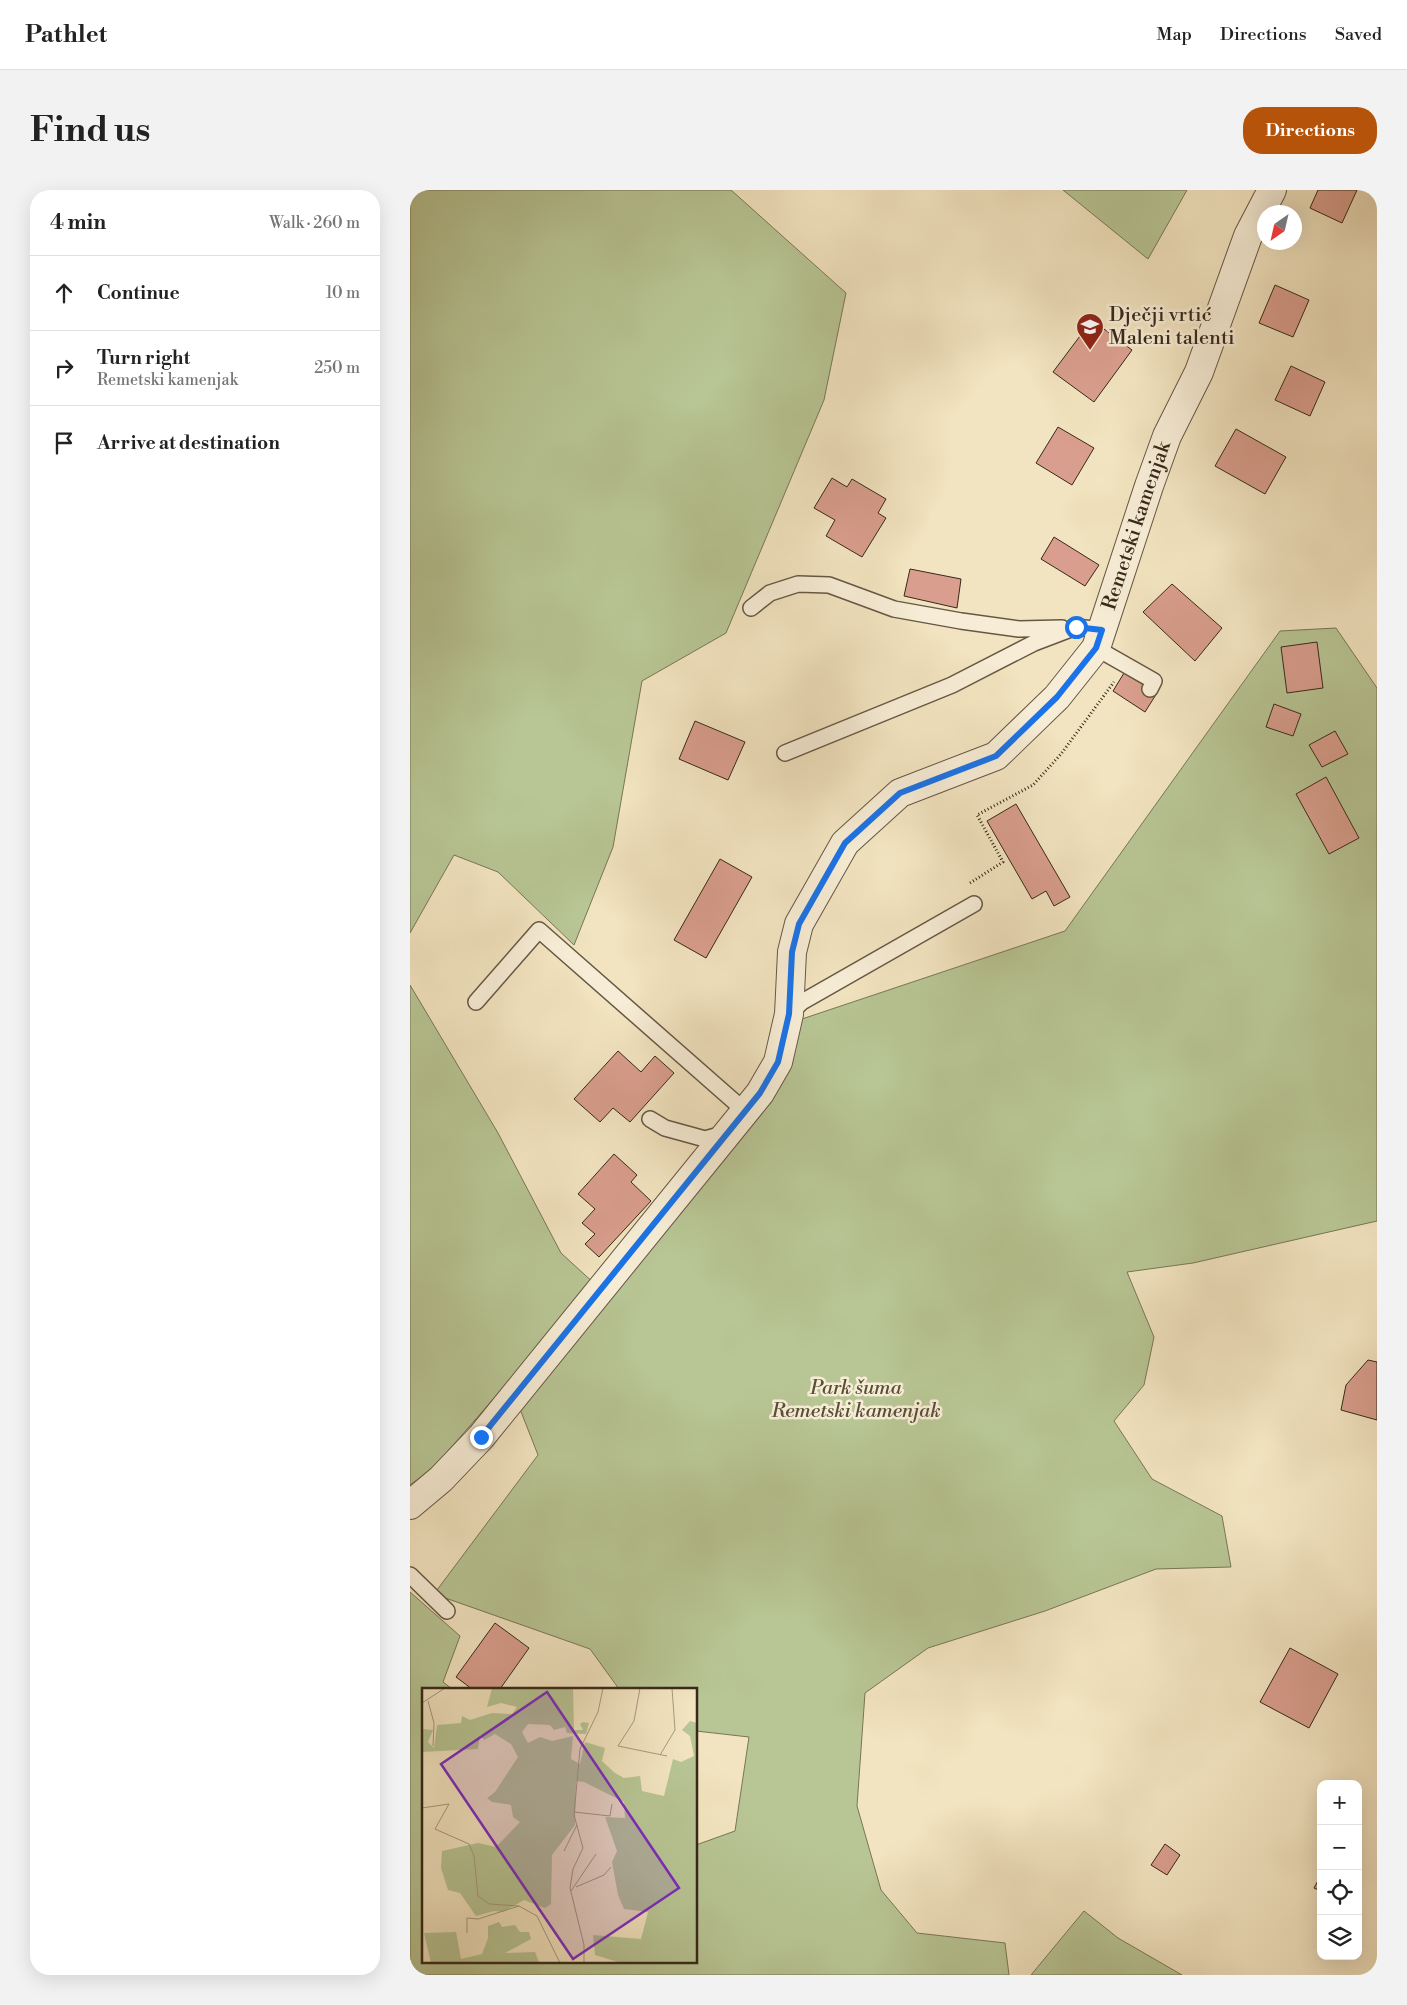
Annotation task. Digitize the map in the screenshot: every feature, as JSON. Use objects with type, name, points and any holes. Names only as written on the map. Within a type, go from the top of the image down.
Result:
[{"type":"street","name":"Remetski kamenjak","points":[[410,1505],[440,1479],[481,1437],[760,1093],[778,1062],[789,1014],[792,952],[799,924],[845,843],[900,793],[996,756],[1057,697],[1091,635],[1167,436],[1199,372],[1248,236],[1272,190]]},
{"type":"lane","points":[[752,608],[770,593],[798,584],[829,585],[894,609],[1019,629],[1091,635],[1154,681],[1150,689]]},
{"type":"lane","points":[[786,753],[952,685],[1034,642],[1091,635]]},
{"type":"lane","points":[[789,1014],[802,1002],[974,904]]},
{"type":"lane","points":[[476,1002],[539,930],[746,1111]]},
{"type":"lane","points":[[650,1119],[665,1128],[705,1139],[727,1133]]},
{"type":"lane","points":[[410,1575],[447,1611]]},
{"type":"path","points":[[974,904],[961,889],[1003,862],[977,815],[1033,784],[1061,754],[1116,680]]},
{"type":"green space","points":[[410,190],[731,190],[846,293],[824,400],[726,633],[642,681],[613,847],[574,945],[498,872],[454,855],[410,933]]},
{"type":"green space","points":[[1063,190],[1187,190],[1148,259]]},
{"type":"green space","name":"Park šuma Remetski kamenjak","points":[[1336,628],[1377,688],[1377,1221],[1193,1263],[1127,1272],[1154,1337],[1144,1385],[1114,1421],[1152,1479],[1222,1516],[1231,1567],[1156,1569],[1045,1611],[928,1648],[865,1693],[857,1806],[881,1890],[917,1933],[1005,1943],[1009,1975],[410,1975],[410,1592],[460,1636],[443,1682],[451,1688],[422,1688],[422,1962],[698,1962],[698,1844],[735,1831],[749,1737],[698,1731],[698,1688],[618,1688],[590,1649],[434,1594],[538,1455],[509,1381],[434,1467],[410,1485],[410,985],[498,1133],[561,1253],[608,1296],[796,1021],[1065,931],[1280,631]]},
{"type":"green space","points":[[1084,1911],[1118,1938],[1182,1975],[1031,1975]]},
{"type":"building","points":[[1318,190],[1357,190],[1342,223],[1310,208]]},
{"type":"building","points":[[1275,285],[1309,300],[1293,337],[1259,323]]},
{"type":"building","points":[[1092,320],[1132,350],[1094,402],[1053,372]]},
{"type":"building","points":[[1291,366],[1325,382],[1310,416],[1275,400]]},
{"type":"building","points":[[1058,427],[1094,448],[1072,485],[1036,463]]},
{"type":"building","points":[[1236,429],[1286,457],[1265,494],[1215,466]]},
{"type":"building","points":[[832,478],[847,487],[852,479],[886,499],[878,513],[886,518],[862,557],[826,536],[835,520],[814,508]]},
{"type":"building","points":[[1054,537],[1099,565],[1085,586],[1041,559]]},
{"type":"building","points":[[910,569],[961,579],[957,608],[904,596]]},
{"type":"building","points":[[1172,584],[1222,628],[1195,661],[1143,612]]},
{"type":"building","points":[[1317,642],[1323,688],[1287,693],[1281,647]]},
{"type":"building","points":[[1124,673],[1157,693],[1145,712],[1113,691]]},
{"type":"building","points":[[1274,704],[1301,714],[1293,736],[1266,727]]},
{"type":"building","points":[[695,721],[745,742],[728,780],[679,759]]},
{"type":"building","points":[[1335,731],[1348,754],[1322,767],[1309,745]]},
{"type":"building","points":[[1326,777],[1359,838],[1329,854],[1296,794]]},
{"type":"building","points":[[1016,804],[1070,897],[1054,906],[1046,891],[1032,899],[987,821]]},
{"type":"building","points":[[720,859],[752,877],[706,958],[674,940]]},
{"type":"building","points":[[618,1051],[641,1072],[655,1056],[674,1073],[630,1122],[613,1108],[600,1122],[574,1099]]},
{"type":"building","points":[[614,1154],[637,1175],[631,1182],[651,1201],[599,1257],[585,1244],[595,1234],[582,1223],[595,1209],[578,1194]]},
{"type":"building","points":[[1368,1360],[1377,1362],[1377,1420],[1341,1410],[1346,1385]]},
{"type":"building","points":[[495,1623],[529,1648],[501,1688],[471,1688],[456,1677]]},
{"type":"building","points":[[1290,1648],[1338,1674],[1309,1728],[1260,1702]]},
{"type":"building","points":[[1165,1844],[1180,1855],[1167,1875],[1151,1865]]},
{"type":"place","name":"Dječji vrtić Maleni talenti","points":[[1090,351]]},
{"type":"route","points":[[481,1437],[760,1093],[778,1062],[789,1014],[792,952],[799,924],[845,843],[900,793],[996,756],[1057,697],[1096,648],[1102,630],[1076,627]]}]
